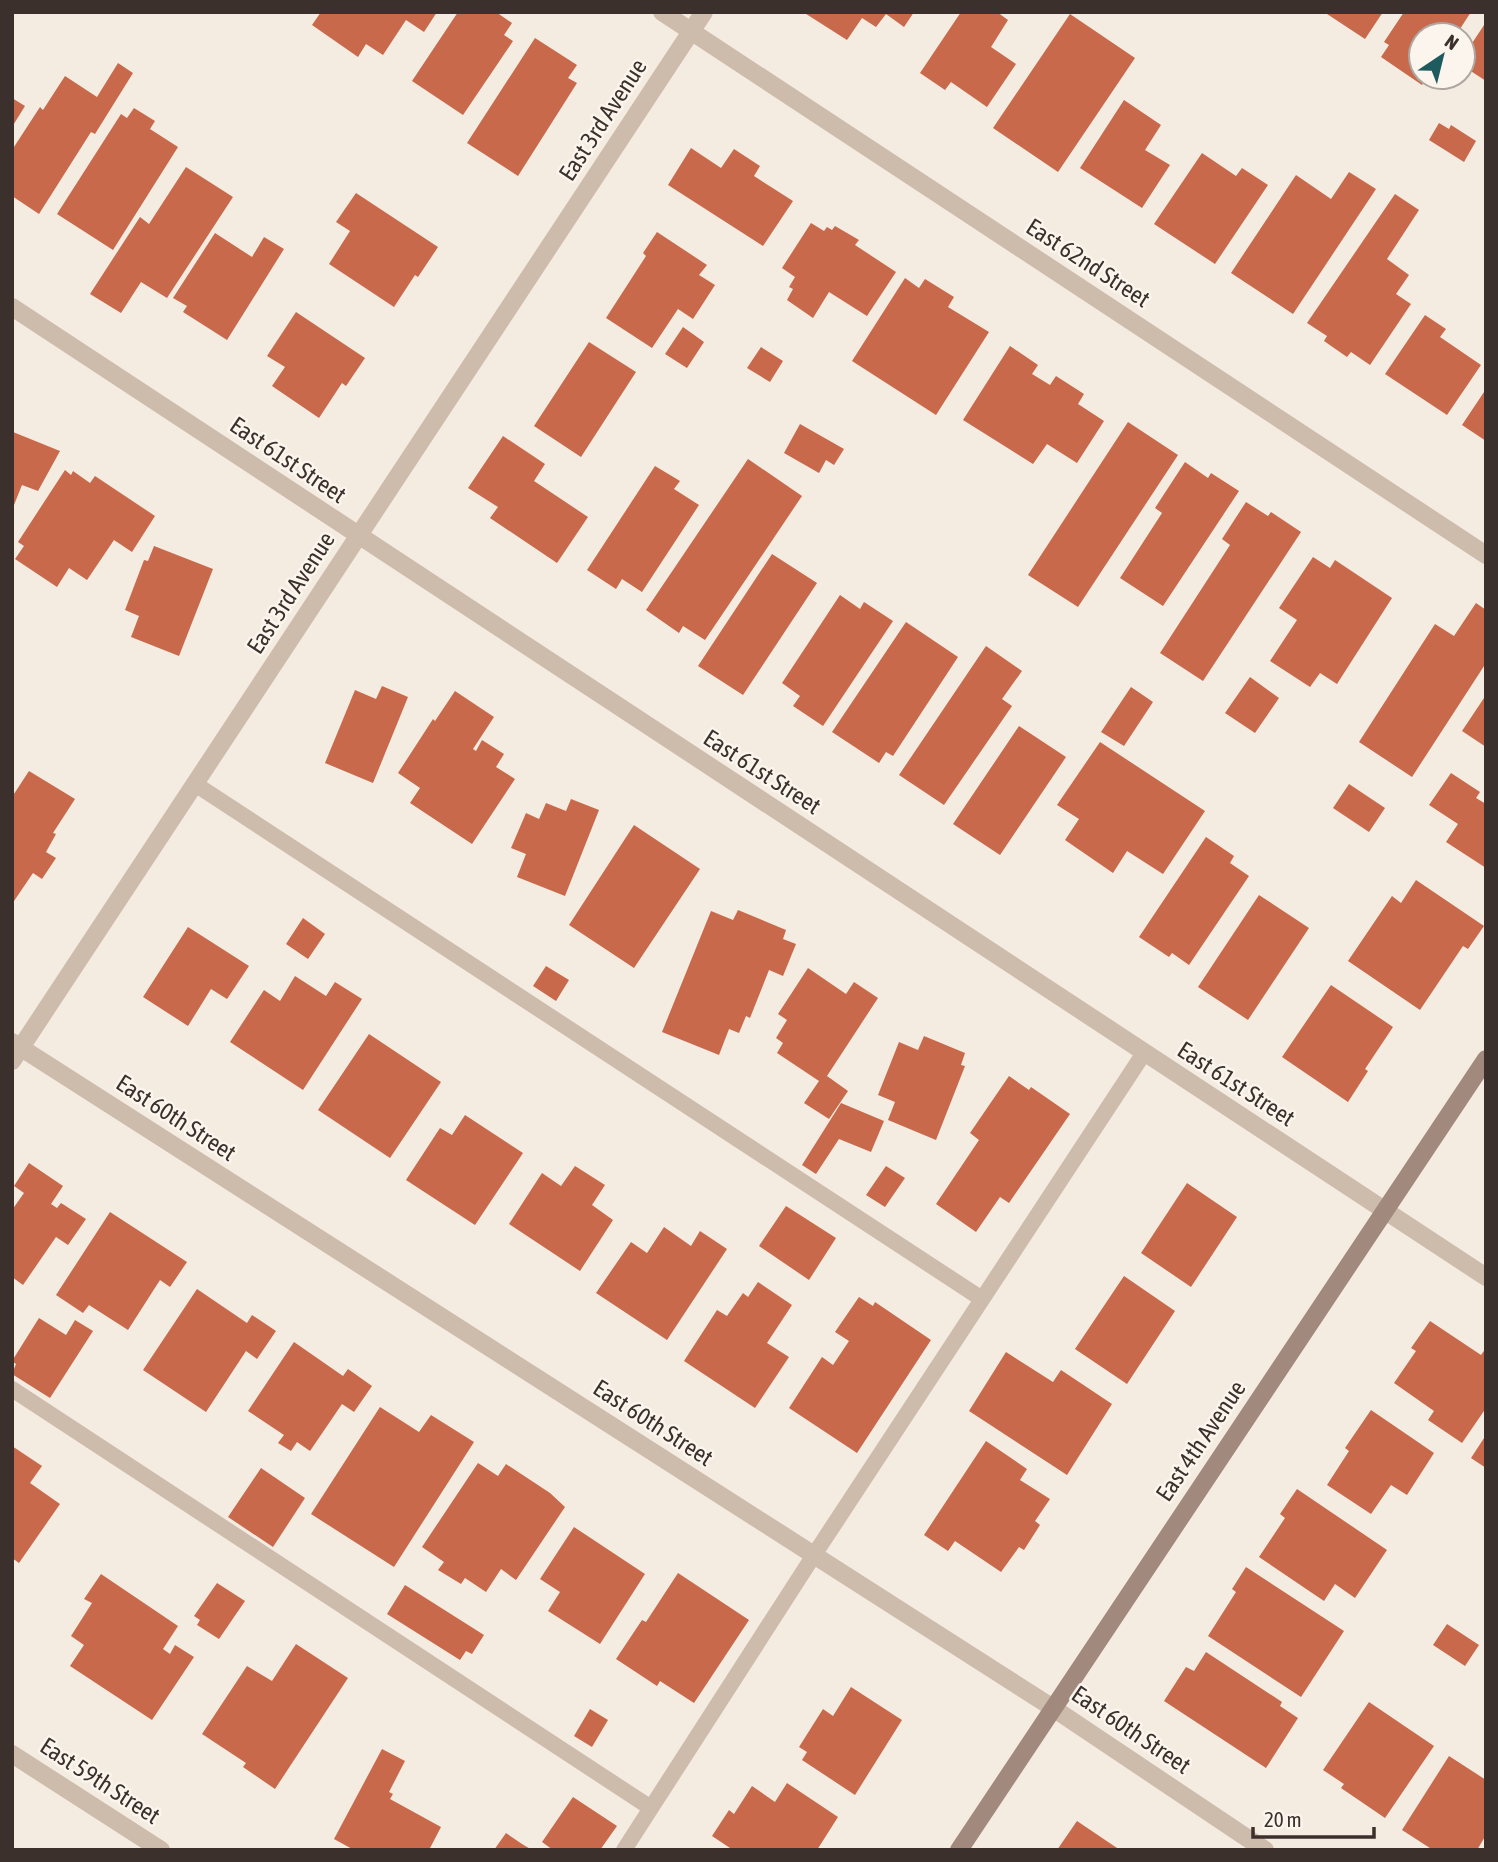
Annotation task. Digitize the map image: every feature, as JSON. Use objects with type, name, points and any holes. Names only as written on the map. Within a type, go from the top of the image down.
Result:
[{"type":"main road","name":"East 4th Avenue","points":[[959,1850],[1486,1059]]},
{"type":"street","name":"East 62nd Street","points":[[662,12],[1486,555]]},
{"type":"street","name":"East 3rd Avenue","points":[[15,1051],[195,784],[704,12]]},
{"type":"street","name":"East 61st Street","points":[[12,307],[1486,1277]]},
{"type":"street","name":"East 60th Street","points":[[15,1051],[814,1555],[1053,1708],[1265,1850]]},
{"type":"street","name":"East 59th Street","points":[[12,1754],[161,1850]]},
{"type":"lane","points":[[195,784],[982,1299]]},
{"type":"lane","points":[[624,1850],[1144,1053]]},
{"type":"lane","points":[[12,1389],[650,1808]]},
{"type":"building","points":[[321,12],[437,12],[424,32],[406,20],[383,55],[366,44],[358,57],[312,25]]},
{"type":"building","points":[[458,12],[496,12],[512,23],[504,35],[513,41],[463,115],[412,81]]},
{"type":"building","points":[[803,12],[914,12],[904,27],[886,14],[876,27],[862,18],[847,40]]},
{"type":"building","points":[[961,12],[997,12],[1008,20],[991,47],[1016,64],[987,107],[951,82],[945,90],[920,73]]},
{"type":"building","points":[[1324,12],[1383,12],[1365,39]]},
{"type":"building","points":[[1404,12],[1471,12],[1465,21],[1407,21],[1407,75],[1381,57],[1389,45],[1384,42]]},
{"type":"building","points":[[1070,14],[1135,58],[1058,172],[993,128]]},
{"type":"building","points":[[1486,22],[1486,81],[1477,75],[1477,36]]},
{"type":"building","points":[[535,38],[577,65],[568,78],[577,83],[518,176],[467,143]]},
{"type":"building","points":[[118,63],[133,73],[95,134],[91,132],[39,214],[12,196],[12,150],[40,107],[43,110],[65,76],[97,97]]},
{"type":"building","points":[[12,98],[25,106],[12,127]]},
{"type":"building","points":[[1124,100],[1161,125],[1145,150],[1170,165],[1142,208],[1080,168]]},
{"type":"building","points":[[134,108],[155,121],[150,129],[178,147],[113,250],[57,214],[121,114],[127,118]]},
{"type":"building","points":[[1439,123],[1449,129],[1451,125],[1476,141],[1464,162],[1429,140]]},
{"type":"building","points":[[691,148],[721,168],[734,149],[760,166],[754,176],[793,201],[763,246],[668,185]]},
{"type":"building","points":[[1202,153],[1236,176],[1242,168],[1268,185],[1215,264],[1154,224]]},
{"type":"building","points":[[186,167],[233,197],[167,298],[141,282],[121,313],[90,294],[140,217],[149,224]]},
{"type":"building","points":[[1349,172],[1376,189],[1293,314],[1231,273],[1296,175],[1331,199]]},
{"type":"building","points":[[356,193],[438,247],[394,307],[329,264],[350,231],[336,222]]},
{"type":"building","points":[[1395,194],[1419,210],[1387,259],[1409,275],[1396,294],[1411,304],[1370,365],[1351,352],[1347,357],[1324,341],[1327,336],[1307,323]]},
{"type":"building","points":[[811,223],[824,231],[827,227],[832,230],[835,226],[859,240],[855,245],[896,272],[867,316],[829,292],[813,318],[787,300],[793,289],[789,287],[795,277],[782,268]]},
{"type":"building","points":[[657,232],[707,265],[699,275],[715,285],[693,319],[678,309],[652,348],[606,318],[646,256],[643,253]]},
{"type":"building","points":[[215,233],[252,257],[264,237],[284,249],[227,340],[183,312],[187,306],[173,298]]},
{"type":"building","points":[[905,278],[919,288],[925,279],[954,297],[948,307],[989,332],[936,415],[852,361]]},
{"type":"building","points":[[296,312],[365,358],[346,386],[342,383],[319,418],[272,386],[285,367],[267,356]]},
{"type":"building","points":[[1425,315],[1446,329],[1440,337],[1481,365],[1447,415],[1385,374]]},
{"type":"building","points":[[683,327],[704,342],[687,368],[665,354]]},
{"type":"building","points":[[589,342],[636,372],[581,457],[534,426]]},
{"type":"building","points":[[1010,346],[1038,365],[1032,374],[1050,385],[1056,376],[1084,394],[1078,404],[1104,421],[1077,463],[1047,444],[1033,464],[963,420]]},
{"type":"building","points":[[761,347],[783,361],[770,382],[747,368]]},
{"type":"building","points":[[1486,389],[1486,441],[1462,425]]},
{"type":"building","points":[[1128,422],[1178,455],[1078,607],[1028,575]]},
{"type":"building","points":[[800,424],[844,449],[834,465],[826,460],[819,473],[784,453]]},
{"type":"building","points":[[13,432],[60,451],[38,491],[22,485],[12,510]]},
{"type":"building","points":[[503,436],[545,464],[534,481],[588,517],[557,563],[490,518],[498,507],[468,488]]},
{"type":"building","points":[[748,459],[802,496],[705,640],[683,626],[679,633],[646,610]]},
{"type":"building","points":[[1185,462],[1208,478],[1211,473],[1239,491],[1163,606],[1120,578],[1162,513],[1155,508]]},
{"type":"building","points":[[655,466],[680,481],[674,489],[699,505],[642,592],[622,579],[616,589],[587,570]]},
{"type":"building","points":[[65,470],[71,475],[73,471],[90,483],[95,476],[155,516],[132,552],[114,540],[87,580],[69,568],[57,587],[15,559],[24,546],[18,542]]},
{"type":"building","points":[[1246,502],[1268,516],[1271,512],[1301,532],[1203,681],[1160,653],[1230,545],[1222,539]]},
{"type":"building","points":[[154,546],[213,569],[179,656],[131,637],[139,616],[125,610],[144,560],[148,561]]},
{"type":"building","points":[[772,554],[817,583],[743,695],[698,666]]},
{"type":"building","points":[[1313,557],[1330,568],[1335,560],[1392,598],[1337,684],[1320,673],[1310,687],[1270,661],[1297,620],[1279,608]]},
{"type":"building","points":[[840,595],[860,609],[864,602],[893,621],[823,726],[793,706],[800,696],[782,683]]},
{"type":"building","points":[[1476,603],[1486,610],[1486,663],[1412,777],[1359,742],[1435,624],[1454,636]]},
{"type":"building","points":[[906,622],[958,657],[893,756],[886,752],[879,763],[832,732]]},
{"type":"building","points":[[986,646],[1022,671],[1002,699],[1012,706],[944,805],[899,775]]},
{"type":"building","points":[[1250,677],[1279,698],[1255,733],[1225,713]]},
{"type":"building","points":[[382,686],[408,697],[373,783],[325,763],[355,690],[376,699]]},
{"type":"building","points":[[1131,687],[1153,702],[1124,746],[1101,732]]},
{"type":"building","points":[[455,691],[494,717],[473,749],[476,751],[482,740],[504,754],[496,767],[515,779],[472,844],[410,803],[420,788],[398,773]]},
{"type":"building","points":[[1486,695],[1486,747],[1462,731]]},
{"type":"building","points":[[1019,726],[1066,757],[1000,855],[953,824]]},
{"type":"building","points":[[1100,742],[1205,811],[1163,874],[1127,851],[1113,873],[1065,840],[1079,819],[1057,805]]},
{"type":"building","points":[[29,771],[75,799],[53,833],[56,834],[46,852],[56,858],[42,879],[33,873],[12,904],[12,797]]},
{"type":"building","points":[[1451,773],[1480,792],[1476,798],[1486,804],[1486,868],[1446,842],[1458,824],[1429,805]]},
{"type":"building","points":[[1349,784],[1385,808],[1369,832],[1333,808]]},
{"type":"building","points":[[571,799],[599,810],[565,896],[517,877],[526,854],[511,848],[526,813],[539,819],[546,803],[566,811]]},
{"type":"building","points":[[634,825],[700,869],[634,968],[569,925]]},
{"type":"building","points":[[1206,837],[1234,856],[1230,863],[1249,876],[1189,965],[1172,953],[1169,957],[1139,937]]},
{"type":"building","points":[[1416,880],[1484,926],[1468,949],[1463,946],[1420,1010],[1348,961],[1392,896],[1401,903]]},
{"type":"building","points":[[1259,895],[1309,928],[1248,1020],[1198,987]]},
{"type":"building","points":[[738,910],[786,930],[783,939],[796,944],[783,976],[769,970],[750,1018],[746,1016],[739,1033],[729,1029],[719,1055],[662,1032],[711,911],[733,920]]},
{"type":"building","points":[[303,918],[325,934],[308,959],[286,944]]},
{"type":"building","points":[[188,927],[249,966],[227,999],[211,989],[188,1026],[143,997]]},
{"type":"building","points":[[546,966],[569,980],[556,1001],[533,986]]},
{"type":"building","points":[[808,968],[846,994],[854,982],[878,998],[827,1076],[848,1091],[829,1119],[804,1103],[819,1081],[777,1053],[783,1043],[776,1038],[787,1020],[778,1014]]},
{"type":"building","points":[[295,976],[326,996],[335,982],[362,999],[303,1090],[230,1042],[264,990],[280,1001]]},
{"type":"building","points":[[1331,985],[1393,1027],[1365,1069],[1368,1071],[1348,1102],[1282,1057]]},
{"type":"building","points":[[369,1034],[441,1082],[390,1158],[318,1110]]},
{"type":"building","points":[[924,1036],[965,1053],[961,1065],[965,1066],[936,1140],[888,1120],[895,1102],[878,1095],[899,1042],[918,1050]]},
{"type":"building","points":[[1009,1076],[1029,1090],[1031,1087],[1070,1114],[1009,1203],[1000,1197],[976,1232],[936,1204],[979,1140],[970,1133]]},
{"type":"building","points":[[841,1103],[884,1121],[871,1152],[839,1139],[816,1174],[802,1165]]},
{"type":"building","points":[[465,1115],[523,1153],[475,1225],[406,1180],[440,1128],[452,1135]]},
{"type":"building","points":[[29,1163],[63,1186],[51,1204],[57,1208],[61,1203],[86,1219],[68,1245],[56,1237],[23,1285],[12,1277],[12,1210],[24,1193],[14,1186]]},
{"type":"building","points":[[575,1166],[605,1185],[592,1205],[613,1220],[580,1271],[509,1224],[542,1173],[561,1186]]},
{"type":"building","points":[[886,1166],[905,1178],[885,1207],[866,1195]]},
{"type":"building","points":[[1187,1183],[1237,1217],[1191,1287],[1141,1253]]},
{"type":"building","points":[[786,1206],[836,1238],[809,1280],[759,1246]]},
{"type":"building","points":[[110,1212],[187,1262],[170,1287],[160,1280],[128,1330],[89,1305],[83,1313],[56,1295]]},
{"type":"building","points":[[664,1227],[691,1246],[700,1231],[727,1249],[667,1340],[596,1293],[631,1242],[647,1253]]},
{"type":"building","points":[[1124,1276],[1175,1311],[1127,1384],[1075,1349]]},
{"type":"building","points":[[758,1282],[792,1305],[767,1343],[789,1357],[755,1408],[684,1361],[717,1310],[727,1316],[743,1293],[748,1297]]},
{"type":"building","points":[[197,1289],[247,1323],[252,1315],[276,1331],[257,1359],[246,1351],[206,1412],[143,1370]]},
{"type":"building","points":[[859,1297],[873,1306],[875,1302],[931,1340],[857,1453],[789,1408],[822,1357],[833,1365],[849,1341],[835,1332]]},
{"type":"building","points":[[39,1318],[66,1335],[75,1320],[93,1331],[50,1398],[12,1374],[16,1364],[12,1361]]},
{"type":"building","points":[[1430,1321],[1481,1355],[1486,1348],[1486,1408],[1462,1443],[1428,1420],[1434,1411],[1394,1383],[1416,1351],[1411,1348]]},
{"type":"building","points":[[294,1342],[343,1376],[348,1369],[372,1386],[354,1412],[342,1404],[310,1451],[297,1442],[291,1451],[278,1443],[284,1435],[248,1411]]},
{"type":"building","points":[[1006,1352],[1053,1382],[1061,1370],[1112,1404],[1067,1475],[969,1411]]},
{"type":"building","points":[[380,1407],[419,1432],[431,1415],[474,1442],[394,1567],[311,1514]]},
{"type":"building","points":[[1371,1410],[1434,1453],[1407,1495],[1391,1485],[1371,1514],[1327,1485],[1349,1451],[1345,1448]]},
{"type":"building","points":[[1486,1435],[1486,1468],[1471,1458]]},
{"type":"building","points":[[986,1441],[1027,1469],[1020,1480],[1050,1499],[1035,1521],[1040,1525],[1024,1550],[1019,1547],[1001,1572],[955,1541],[948,1551],[924,1535]]},
{"type":"building","points":[[12,1446],[42,1466],[30,1483],[60,1504],[19,1563],[12,1558]]},
{"type":"building","points":[[478,1463],[498,1476],[506,1464],[550,1493],[565,1507],[516,1580],[501,1569],[486,1592],[465,1578],[461,1584],[438,1570],[444,1562],[422,1547]]},
{"type":"building","points":[[261,1468],[305,1498],[273,1547],[228,1517]]},
{"type":"building","points":[[1297,1489],[1387,1550],[1355,1598],[1335,1584],[1324,1601],[1259,1557],[1285,1518],[1280,1514]]},
{"type":"building","points":[[574,1527],[645,1574],[600,1644],[548,1611],[560,1592],[540,1579]]},
{"type":"building","points":[[1246,1567],[1344,1631],[1301,1697],[1208,1636],[1236,1592],[1232,1589]]},
{"type":"building","points":[[678,1573],[749,1620],[694,1703],[660,1681],[657,1686],[616,1659],[642,1620],[646,1622]]},
{"type":"building","points":[[101,1574],[178,1626],[163,1649],[170,1654],[175,1645],[194,1657],[152,1720],[70,1666],[84,1645],[71,1636],[92,1603],[84,1599]]},
{"type":"building","points":[[217,1583],[245,1601],[219,1639],[197,1625],[200,1620],[194,1616]]},
{"type":"building","points":[[405,1585],[484,1635],[472,1654],[466,1651],[460,1660],[387,1614]]},
{"type":"building","points":[[1447,1624],[1479,1645],[1465,1666],[1433,1645]]},
{"type":"building","points":[[296,1644],[348,1678],[275,1789],[243,1767],[246,1763],[202,1734],[247,1666],[272,1681]]},
{"type":"building","points":[[1206,1652],[1282,1702],[1280,1706],[1298,1718],[1266,1768],[1164,1701],[1186,1667],[1194,1671]]},
{"type":"building","points":[[851,1687],[902,1720],[855,1795],[802,1760],[807,1752],[799,1747],[823,1709],[833,1716]]},
{"type":"building","points":[[1369,1702],[1434,1746],[1385,1818],[1341,1788],[1344,1784],[1323,1770]]},
{"type":"building","points":[[590,1709],[608,1720],[592,1747],[574,1736]]},
{"type":"building","points":[[382,1749],[405,1761],[389,1792],[393,1794],[390,1799],[441,1827],[429,1850],[354,1850],[334,1839]]},
{"type":"building","points":[[1449,1756],[1486,1780],[1486,1835],[1477,1850],[1433,1850],[1402,1830]]},
{"type":"building","points":[[787,1783],[838,1817],[817,1850],[733,1850],[712,1836],[729,1810],[734,1814],[752,1786],[775,1802]]},
{"type":"building","points":[[573,1797],[617,1826],[600,1850],[553,1850],[542,1842]]},
{"type":"building","points":[[1077,1821],[1120,1850],[1057,1850]]},
{"type":"building","points":[[506,1833],[522,1844],[532,1850],[494,1850]]}]
